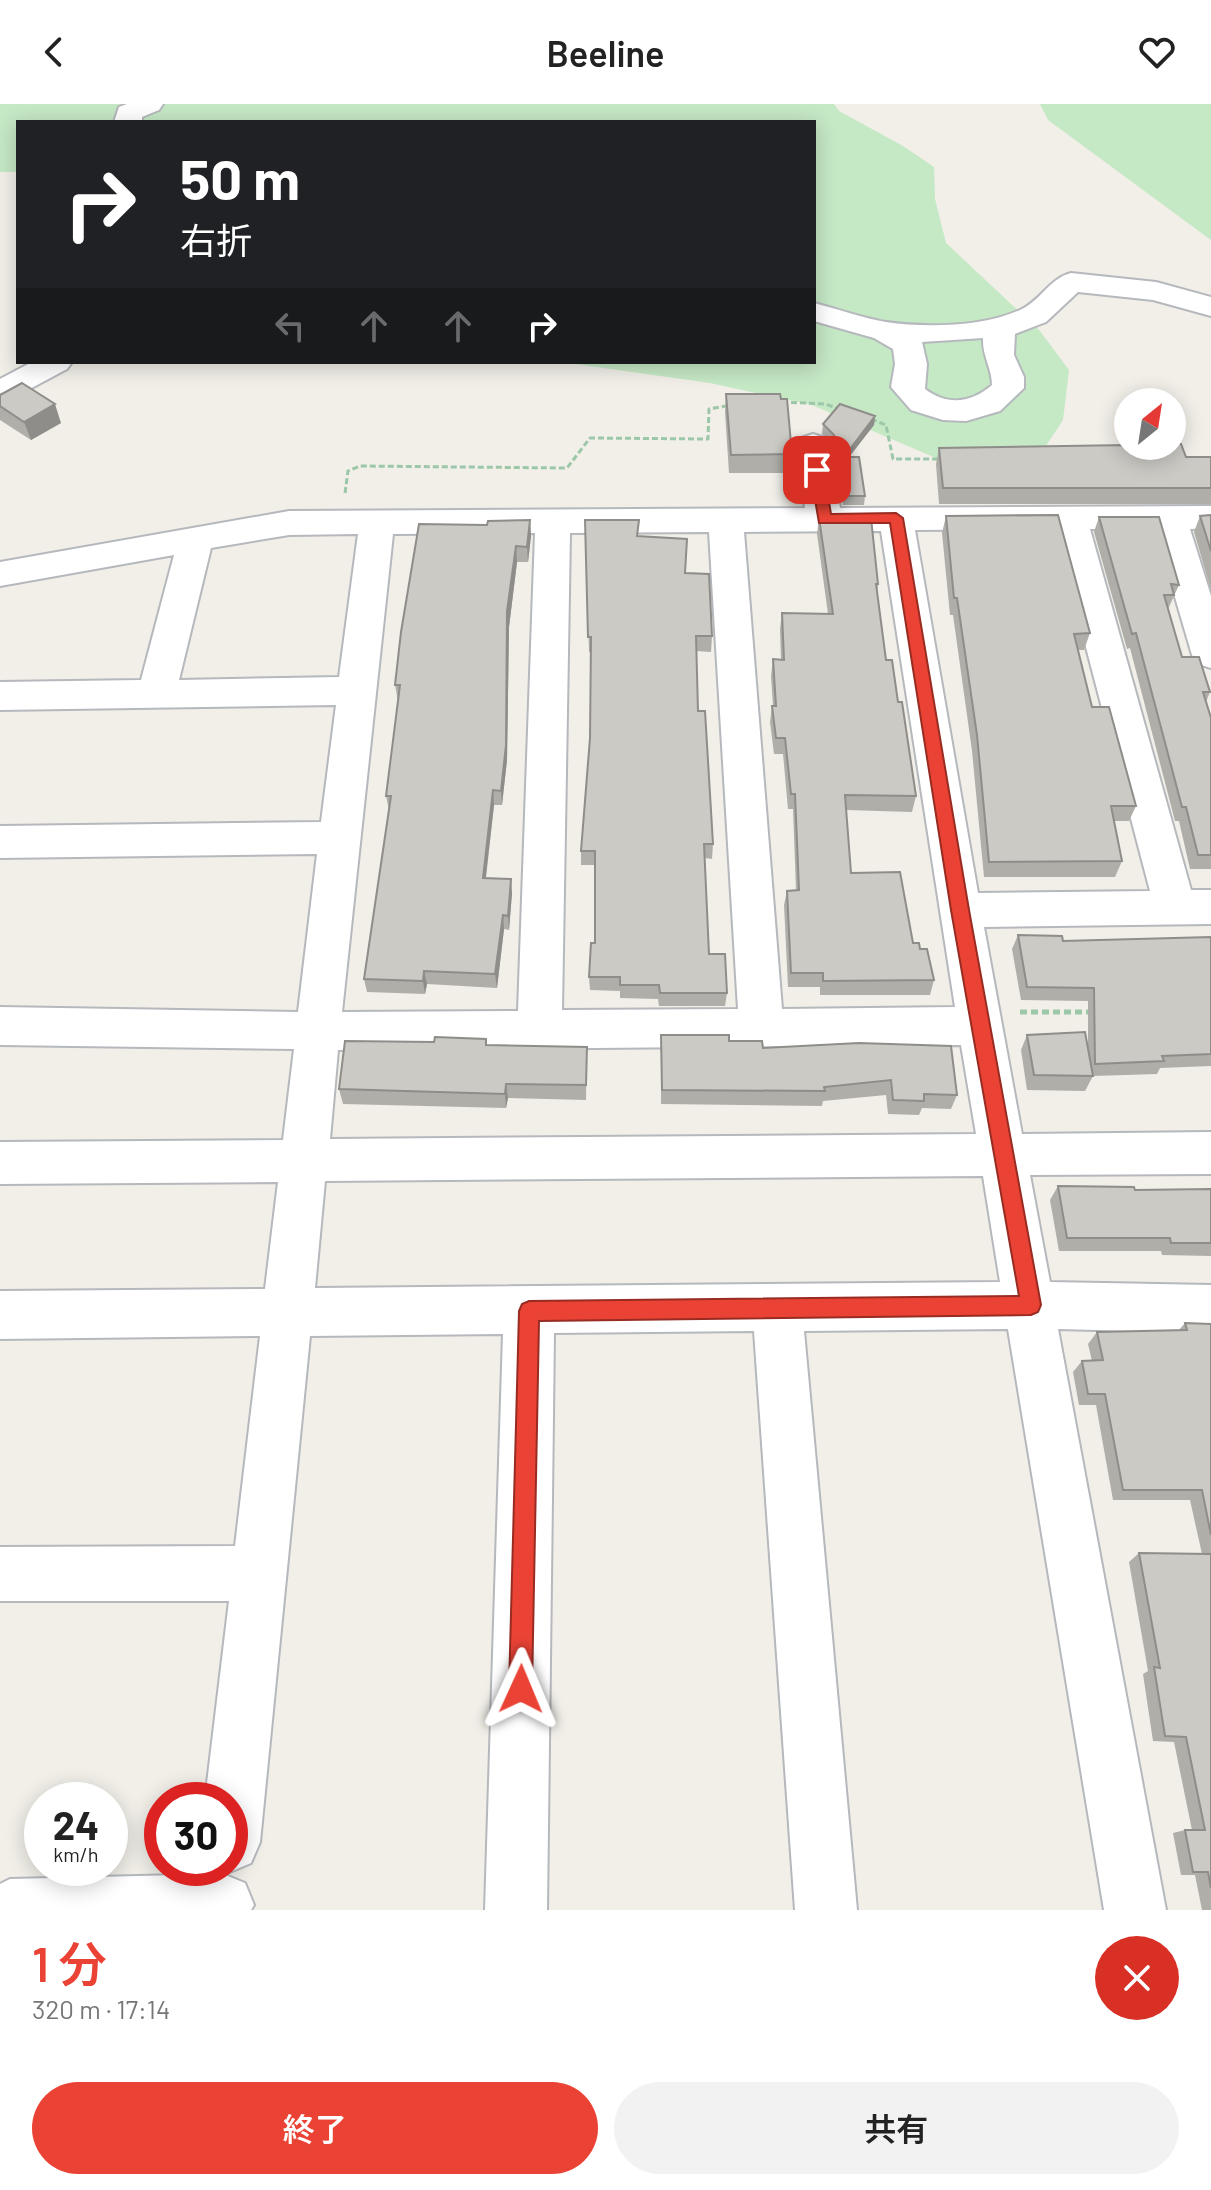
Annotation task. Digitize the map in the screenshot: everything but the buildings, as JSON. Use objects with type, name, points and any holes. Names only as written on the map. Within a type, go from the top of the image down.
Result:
[{"type":"street","points":[[128,120],[129,113],[150,104]]},
{"type":"street","points":[[816,313],[885,331],[910,334],[980,330],[1035,315],[1071,282],[1156,291],[1211,307]]},
{"type":"street","points":[[885,331],[908,345],[911,364],[907,387],[914,399],[940,410],[960,411],[989,404],[1008,388],[1008,377],[998,355],[999,332],[1006,325]]},
{"type":"street","points":[[0,392],[52,364]]},
{"type":"street","points":[[813,445],[824,519]]},
{"type":"street","points":[[1169,517],[1211,655]]},
{"type":"street","points":[[0,574],[289,523],[1211,517]]},
{"type":"street","points":[[896,518],[960,910],[1135,1910]]},
{"type":"street","points":[[960,910],[1193,907],[1069,518]]},
{"type":"street","points":[[726,519],[761,1027]]},
{"type":"street","points":[[540,1028],[553,520]]},
{"type":"street","points":[[236,1782],[356,691],[359,521]]},
{"type":"street","points":[[156,694],[196,539]]},
{"type":"street","points":[[0,696],[356,691]]},
{"type":"street","points":[[0,842],[339,838]]},
{"type":"street","points":[[0,1026],[318,1031],[761,1027],[980,1019]]},
{"type":"street","points":[[0,1163],[1211,1153]]},
{"type":"street","points":[[0,1315],[1031,1305],[1211,1309]]},
{"type":"street","points":[[777,1308],[826,1910]]},
{"type":"street","points":[[516,1910],[529,1311]]},
{"type":"street","points":[[0,1574],[259,1573]]},
{"type":"street","points":[[10,1910],[224,1894]]},
{"type":"path","points":[[769,402],[825,404],[849,412]]},
{"type":"path","points":[[359,521],[348,471],[360,466],[567,468],[590,438],[708,439],[709,409],[740,404]]},
{"type":"path","points":[[862,416],[886,425],[893,459],[955,459]]},
{"type":"path","points":[[980,1019],[1103,1012]]},
{"type":"green space","points":[[0,104],[834,104],[839,111],[934,167],[935,199],[946,243],[1040,331],[1069,370],[1063,420],[1032,467],[964,470],[812,405],[710,383],[575,364],[816,364],[816,120],[16,120],[16,172],[0,172]]},
{"type":"green space","points":[[1040,104],[1211,104],[1211,240],[1048,120]]},
{"type":"route","points":[[521,1689],[529,1311],[1031,1305],[960,910],[896,518],[824,519],[817,470]]}]
